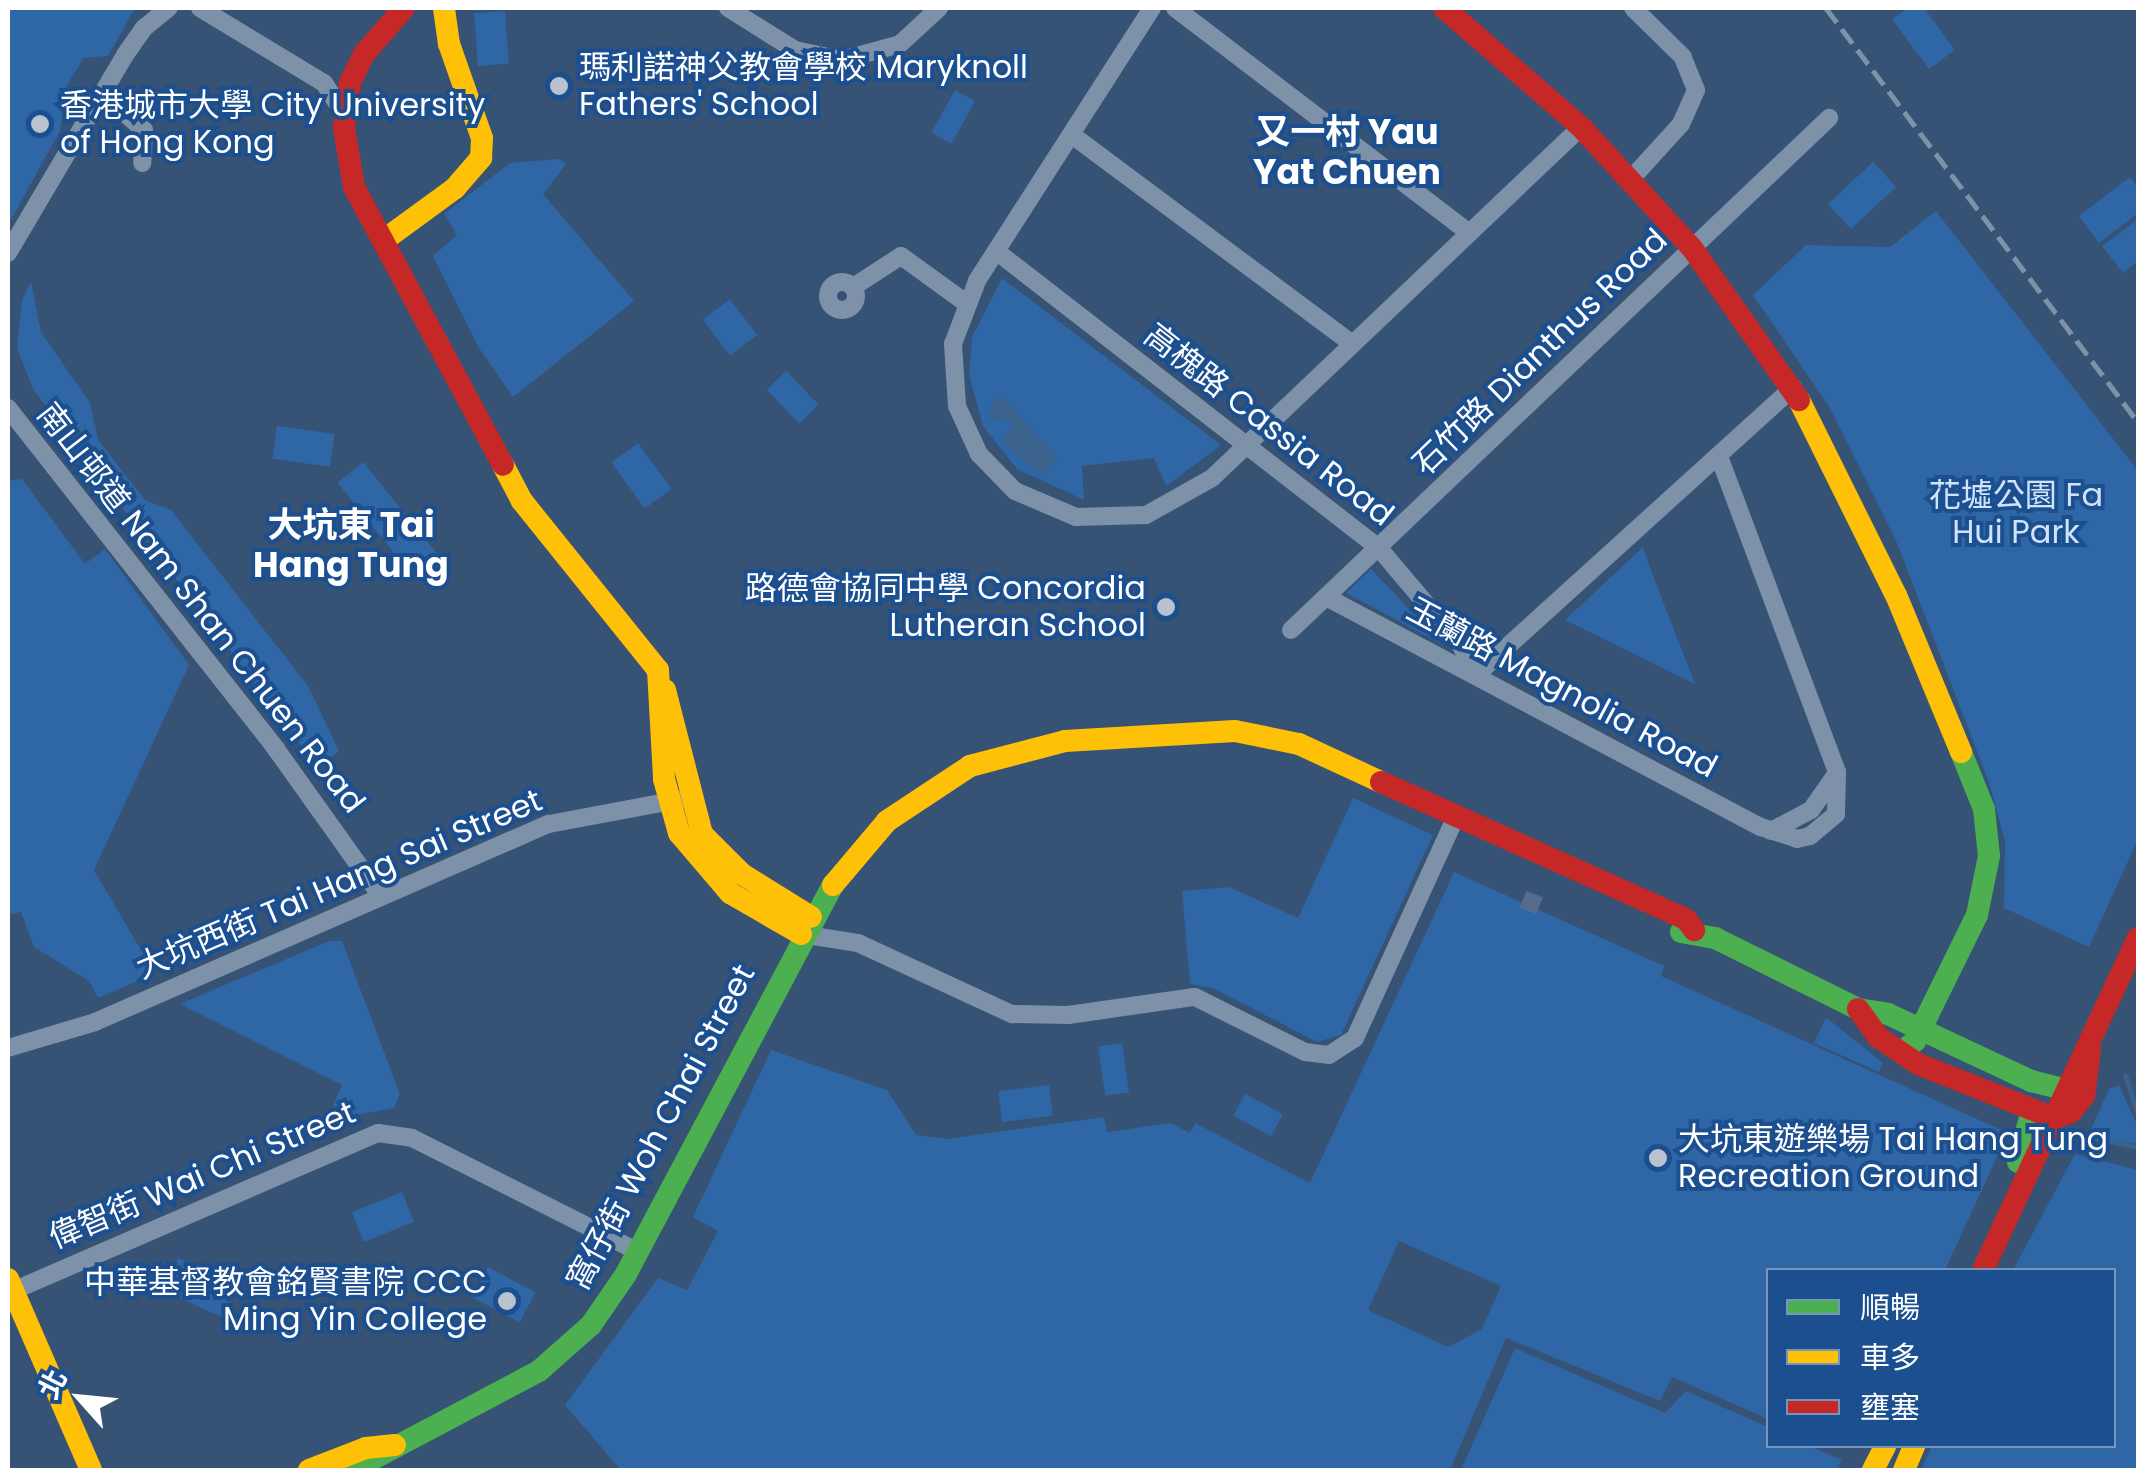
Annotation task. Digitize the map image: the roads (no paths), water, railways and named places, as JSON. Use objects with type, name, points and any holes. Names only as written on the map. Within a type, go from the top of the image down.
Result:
[{"type":"main road","points":[[384,240],[478,164],[482,138],[448,41],[444,8]]},
{"type":"main road","points":[[448,41],[458,8]]},
{"type":"main road","points":[[1444,8],[1582,127],[1692,248],[1793,388],[1855,502],[1984,809],[1989,856],[1981,904],[1921,1029],[1902,1052]]},
{"type":"main road","points":[[448,41],[430,21],[405,11],[356,68],[344,114],[348,169],[522,501],[648,652],[661,682],[685,844],[718,882],[781,928],[806,926]]},
{"type":"main road","name":"窩仔街 Woh Chai Street","points":[[309,1470],[362,1461],[398,1444],[564,1352],[591,1325],[637,1252],[806,926],[868,839],[932,786],[970,766],[1065,741],[1235,731],[1299,744],[1672,918],[1674,929],[1694,930],[1858,1009]]},
{"type":"main road","points":[[1984,1268],[2022,1186],[2043,1114],[2066,1090],[2090,1050],[2138,938]]},
{"type":"main road","points":[[1858,1009],[1921,1029],[2031,1081],[2066,1090]]},
{"type":"main road","points":[[1858,1009],[1878,1038],[1902,1052],[2043,1114],[2067,1115],[2084,1096],[2090,1050]]},
{"type":"main road","points":[[1921,1029],[1926,1050],[1956,1076]]},
{"type":"main road","points":[[9,1288],[91,1470]]},
{"type":"street","points":[[8,253],[144,28],[169,8]]},
{"type":"street","points":[[200,8],[324,83],[344,114]]},
{"type":"street","points":[[728,8],[794,50],[842,60],[900,44],[938,8]]},
{"type":"street","points":[[1152,8],[966,302],[952,356],[959,416],[988,465],[1029,499],[1089,519],[1146,515],[1212,478],[1467,231],[1582,127]]},
{"type":"street","points":[[1175,8],[1467,231]]},
{"type":"street","points":[[1631,179],[1681,124],[1696,90],[1683,57],[1634,8]]},
{"type":"street","points":[[324,83],[356,68]]},
{"type":"street","points":[[102,94],[144,130],[142,163]]},
{"type":"street","name":"石竹路 Dianthus Road","points":[[1291,630],[1830,118]]},
{"type":"street","points":[[1072,136],[1352,344]]},
{"type":"street","name":"高槐路 Cassia Road","points":[[996,251],[1378,546],[1460,644],[1476,675]]},
{"type":"street","points":[[853,288],[902,256],[966,302]]},
{"type":"street","points":[[1476,675],[1793,388]]},
{"type":"street","name":"南山邨道 Nam Shan Chuen Road","points":[[8,408],[276,750],[380,895]]},
{"type":"street","name":"玉蘭路 Magnolia Road","points":[[1326,597],[1771,831],[1811,810],[1837,772],[1718,456]]},
{"type":"street","name":"大坑西街 Tai Hang Sai Street","points":[[12,1050],[95,1022],[549,824],[678,800]]},
{"type":"street","points":[[806,926],[858,943],[1012,1014],[1068,1015],[1195,997],[1305,1052],[1329,1055],[1356,1038],[1456,816]]},
{"type":"street","name":"偉智街 Wai Chi Street","points":[[9,1288],[378,1133],[412,1138],[637,1252]]},
{"type":"waterway","points":[[2125,1075],[2138,1115]]},
{"type":"waterway","points":[[2090,1137],[2138,1147]]},
{"type":"tunnel","points":[[1523,899],[1540,906]]},
{"type":"railway","points":[[1826,8],[2138,422]]},
{"type":"place","name":"瑪利諾神父教會學校 Maryknoll Fathers' School","points":[[559,86]]},
{"type":"place","name":"香港城市大學 City University of Hong Kong","points":[[40,124]]},
{"type":"place","name":"路德會協同中學 Concordia Lutheran School","points":[[1166,607]]},
{"type":"place","name":"大坑東遊樂場 Tai Hang Tung Recreation Ground","points":[[1658,1158]]},
{"type":"place","name":"中華基督教會銘賢書院 CCC Ming Yin College","points":[[507,1301]]},
{"type":"district","name":"又一村 Yau Yat Chuen","points":[[1347,152]]},
{"type":"district","name":"大坑東 Tai Hang Tung","points":[[351,545]]},
{"type":"park label","name":"花墟公園 Fa Hui Park","points":[[2016,514]]}]
